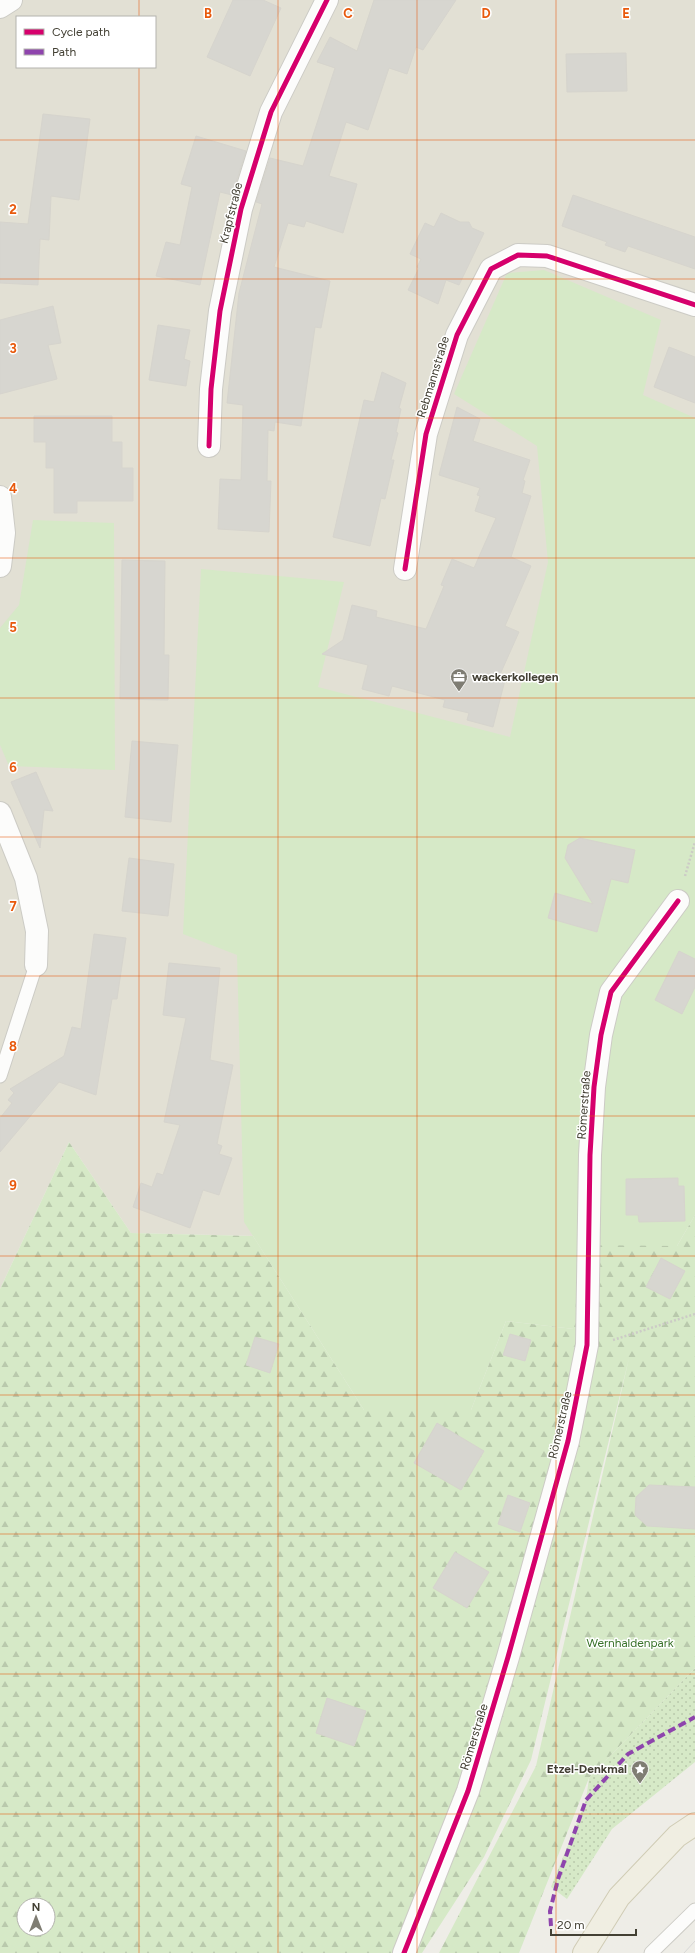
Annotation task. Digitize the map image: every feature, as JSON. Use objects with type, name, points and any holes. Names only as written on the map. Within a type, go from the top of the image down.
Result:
[{"type":"main road","points":[[584,1953],[619,1897],[677,1836],[695,1824]]},
{"type":"street","points":[[0,7],[11,0]]},
{"type":"street","name":"Krapfstraße","points":[[209,446],[211,389],[220,311],[241,209],[271,112],[328,0]]},
{"type":"street","name":"Rebmannstraße","points":[[405,569],[426,434],[457,335],[491,269],[518,255],[547,256],[695,305]]},
{"type":"street","points":[[0,497],[4,533],[0,566]]},
{"type":"street","points":[[0,813],[26,878],[37,931],[36,965]]},
{"type":"street","name":"Römerstraße","points":[[404,1953],[468,1791],[495,1702],[568,1441],[587,1345],[590,1155],[594,1087],[600,1035],[611,992],[678,901]]},
{"type":"lane","points":[[0,1076],[36,965]]},
{"type":"lane","points":[[651,1953],[695,1910]]},
{"type":"path","points":[[678,901],[695,842]]},
{"type":"path","points":[[587,1345],[614,1340],[695,1314]]},
{"type":"shaded area","points":[[0,0],[695,0],[695,1215],[653,1246],[131,1233],[69,1142],[0,1289]]},
{"type":"green space","points":[[544,270],[661,320],[643,395],[695,418],[695,1215],[677,1246],[653,1246],[574,1329],[506,1321],[471,1410],[364,1410],[244,1222],[237,955],[183,934],[201,569],[344,582],[318,687],[510,737],[548,562],[537,446],[454,394],[507,273]]},
{"type":"green space","points":[[33,520],[114,523],[115,770],[9,766],[0,745],[0,628],[19,605]]},
{"type":"green space","name":"Wernhaldenpark","points":[[69,1142],[131,1233],[253,1236],[364,1410],[471,1410],[506,1321],[574,1329],[580,1245],[677,1246],[695,1215],[695,1668],[589,1778],[519,1953],[439,1953],[536,1766],[629,1358],[531,1760],[484,1857],[422,1953],[0,1953],[0,1289]]},
{"type":"green space","points":[[695,1668],[695,1762],[612,1829],[567,1899],[551,1887],[586,1800],[589,1778]]},
{"type":"building","points":[[233,0],[263,0],[281,8],[250,76],[207,57]]},
{"type":"building","points":[[374,0],[456,0],[423,50],[416,47],[407,74],[389,68],[368,130],[346,122],[329,176],[357,184],[343,233],[306,221],[304,227],[288,223],[274,267],[330,281],[321,328],[315,327],[301,426],[275,422],[274,431],[268,430],[267,481],[271,481],[269,532],[218,529],[220,479],[241,480],[243,405],[227,403],[239,293],[262,204],[256,202],[270,158],[303,166],[335,68],[317,62],[330,37],[357,51]]},
{"type":"building","points":[[626,53],[627,91],[567,92],[566,54]]},
{"type":"building","points":[[43,114],[90,119],[79,200],[51,196],[49,240],[40,239],[38,285],[0,283],[0,222],[28,224]]},
{"type":"building","points":[[196,136],[246,151],[232,195],[220,192],[200,285],[156,276],[166,242],[180,245],[192,187],[181,184]]},
{"type":"building","points":[[573,195],[695,237],[695,269],[628,246],[625,252],[605,245],[607,242],[562,226]]},
{"type":"building","points":[[441,213],[460,222],[469,222],[472,228],[484,233],[459,285],[446,280],[438,304],[408,290],[419,268],[417,267],[421,259],[410,254],[425,223],[434,227]]},
{"type":"building","points":[[53,306],[61,343],[48,345],[57,379],[0,394],[0,320]]},
{"type":"building","points":[[158,325],[190,330],[184,359],[190,361],[186,386],[149,380]]},
{"type":"building","points":[[669,347],[695,357],[695,403],[654,387]]},
{"type":"building","points":[[382,372],[406,383],[399,408],[401,409],[396,432],[398,433],[391,460],[394,460],[385,499],[381,498],[370,546],[333,537],[364,400],[374,402]]},
{"type":"building","points":[[457,407],[480,419],[473,441],[530,460],[523,480],[525,481],[522,493],[531,496],[511,557],[531,566],[505,626],[519,632],[498,679],[505,680],[493,727],[467,720],[469,713],[443,707],[445,700],[392,686],[389,696],[362,689],[368,665],[322,654],[343,640],[352,605],[377,611],[376,617],[426,629],[444,586],[441,585],[452,559],[474,568],[496,518],[475,511],[480,496],[477,495],[480,488],[439,475]]},
{"type":"building","points":[[34,416],[112,416],[112,442],[122,442],[122,468],[133,468],[133,501],[77,501],[77,513],[54,513],[54,468],[46,468],[46,442],[34,442]]},
{"type":"building","points":[[122,560],[165,561],[164,655],[169,655],[168,700],[120,699]]},
{"type":"building","points":[[132,741],[178,745],[171,822],[125,817]]},
{"type":"building","points":[[36,772],[53,811],[44,810],[40,848],[11,782]]},
{"type":"building","points":[[580,838],[635,850],[628,883],[611,879],[597,932],[548,918],[555,893],[593,904],[565,858],[568,845]]},
{"type":"building","points":[[129,858],[174,864],[168,916],[122,911]]},
{"type":"building","points":[[94,934],[126,938],[117,999],[112,999],[96,1095],[59,1082],[0,1152],[0,1118],[12,1103],[8,1100],[14,1093],[10,1089],[64,1056],[72,1027],[81,1029]]},
{"type":"building","points":[[679,951],[695,959],[695,987],[682,1014],[655,1000]]},
{"type":"building","points":[[169,963],[220,968],[210,1060],[233,1065],[217,1144],[222,1146],[219,1154],[232,1158],[219,1195],[203,1190],[190,1228],[133,1207],[141,1183],[152,1187],[157,1173],[163,1175],[180,1125],[164,1122],[186,1018],[163,1015]]},
{"type":"building","points":[[678,1178],[678,1186],[684,1186],[685,1221],[639,1222],[638,1215],[626,1215],[626,1179]]},
{"type":"building","points":[[661,1258],[685,1271],[670,1299],[646,1287]]},
{"type":"building","points":[[510,1334],[531,1340],[525,1361],[503,1355]]},
{"type":"building","points":[[255,1337],[279,1344],[270,1373],[246,1365]]},
{"type":"building","points":[[437,1423],[484,1451],[461,1490],[414,1463]]},
{"type":"building","points":[[649,1485],[695,1487],[695,1529],[647,1526],[635,1515],[636,1497]]},
{"type":"building","points":[[508,1495],[530,1503],[520,1532],[498,1524]]},
{"type":"building","points":[[455,1552],[489,1572],[467,1608],[433,1588]]},
{"type":"building","points":[[327,1698],[366,1711],[354,1746],[316,1733]]},
{"type":"tram line","points":[[684,1953],[695,1941]]},
{"type":"marked path","points":[[551,1926],[550,1911],[558,1879],[586,1800],[628,1754],[695,1717]]},
{"type":"cycle path","points":[[209,446],[211,389],[220,311],[241,209],[271,112],[327,0]]},
{"type":"cycle path","points":[[405,569],[426,434],[457,335],[491,269],[518,255],[547,256],[695,305]]},
{"type":"cycle path","points":[[404,1953],[468,1791],[508,1657],[568,1441],[587,1345],[590,1155],[594,1087],[601,1035],[611,992],[678,901]]},
{"type":"place","name":"wackerkollegen","points":[[459,692]]},
{"type":"place","name":"Etzel-Denkmal","points":[[640,1784]]}]
